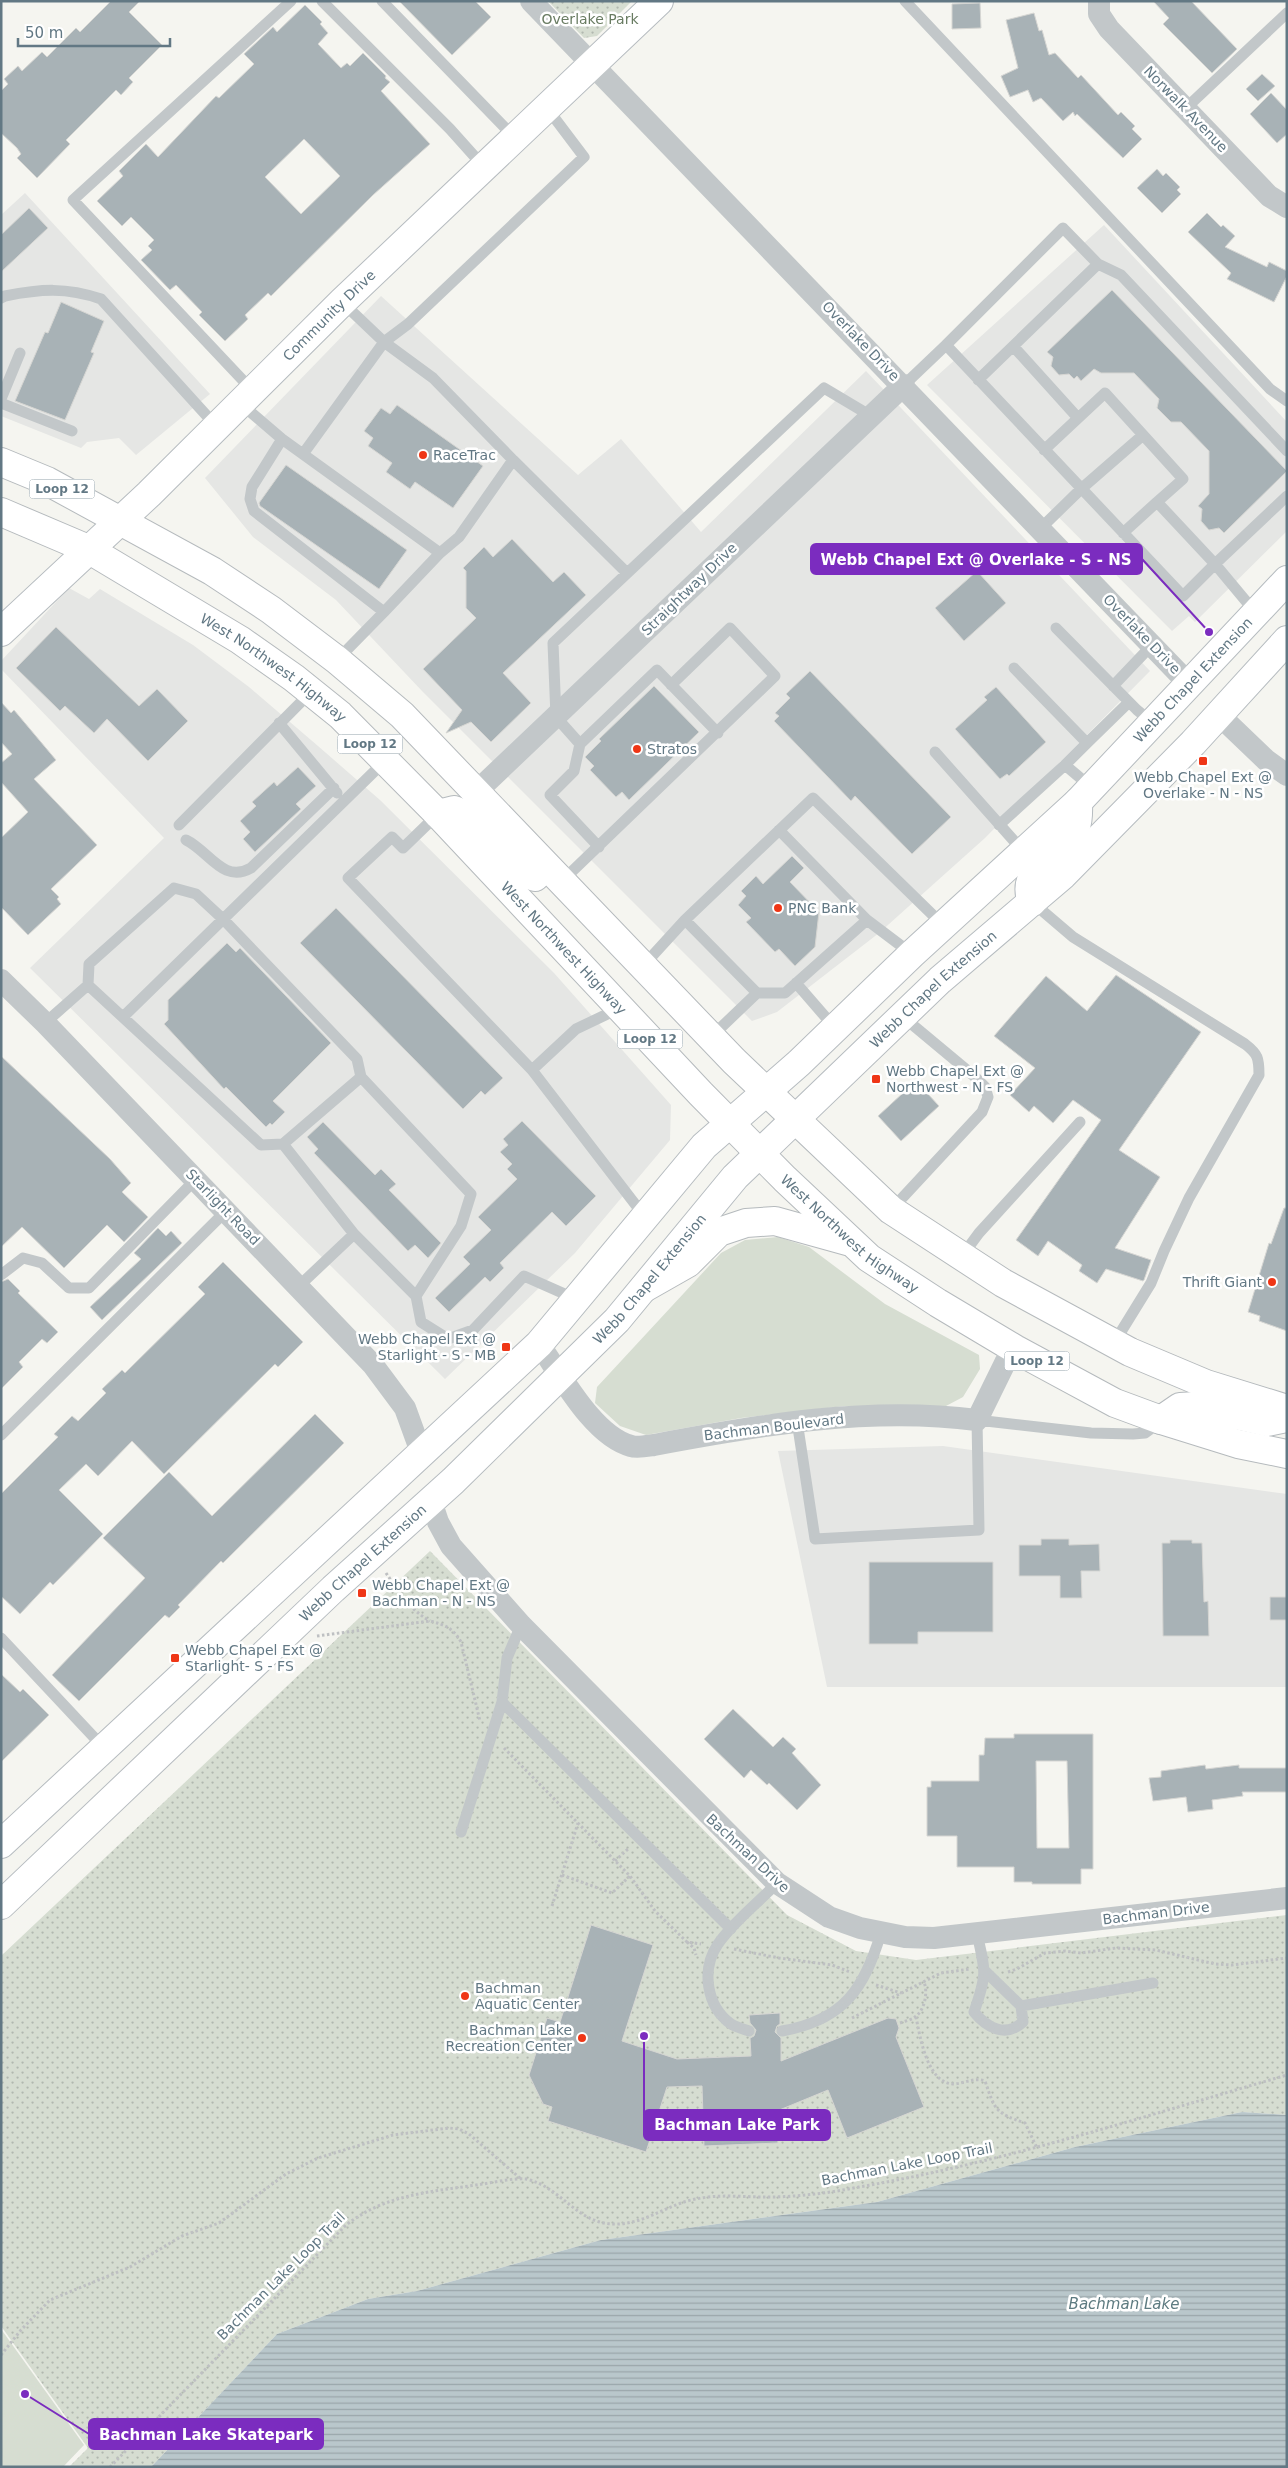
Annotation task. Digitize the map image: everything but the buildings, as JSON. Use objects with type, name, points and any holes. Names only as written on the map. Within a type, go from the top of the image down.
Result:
[{"type":"main road","name":"Community Drive","points":[[1,632],[217,427],[342,302],[659,1]]},
{"type":"main road","name":"Loop 12","points":[[1,462],[47,481],[212,570],[271,610],[337,660],[402,715],[711,1037],[892,1210],[961,1258],[1048,1309],[1114,1344],[1206,1384],[1287,1409]]},
{"type":"main road","name":"West Northwest Highway","points":[[1,512],[88,549],[240,640],[340,715],[438,814],[760,1154],[870,1258],[1015,1349],[1116,1403],[1238,1444],[1287,1454]]},
{"type":"main road","name":"Webb Chapel Extension","points":[[1,1844],[539,1344],[704,1146],[835,1028],[912,954],[1085,795],[1287,580]]},
{"type":"main road","name":"Webb Chapel Extension","points":[[1,1905],[333,1589],[431,1501],[617,1320],[735,1177],[940,980],[1032,902],[1084,854],[1220,715],[1287,640]]},
{"type":"main road","points":[[1190,684],[1220,715]]},
{"type":"main road","points":[[1032,902],[1029,894],[1032,876],[1065,842],[1077,825],[1085,795]]},
{"type":"main road","points":[[438,814],[454,810],[469,816],[529,876],[561,882]]},
{"type":"main road","points":[[644,1288],[688,1263],[719,1232],[746,1223],[775,1221],[854,1243]]},
{"type":"main road","points":[[1162,1420],[1180,1407],[1197,1406],[1267,1422],[1287,1418]]},
{"type":"main road","points":[[421,1452],[431,1501]]},
{"type":"main road","points":[[104,1748],[132,1781]]},
{"type":"street","name":"Overlake Drive","points":[[531,1],[904,385],[1190,684]]},
{"type":"street","name":"Norwalk Avenue","points":[[1099,1],[1099,14],[1109,29],[1270,196],[1287,207]]},
{"type":"street","name":"Straightway Drive","points":[[475,793],[904,385]]},
{"type":"street","points":[[1220,715],[1266,760],[1287,775]]},
{"type":"street","name":"Starlight Road","points":[[1,980],[196,1179],[373,1365],[405,1408],[421,1452]]},
{"type":"street","name":"Bachman Boulevard","points":[[539,1344],[580,1404],[610,1437],[632,1447],[654,1446],[797,1421],[872,1415],[945,1416],[978,1420]]},
{"type":"street","points":[[978,1420],[1005,1363],[1015,1349]]},
{"type":"street","name":"Bachman Drive","points":[[431,1501],[438,1522],[451,1546],[521,1625],[777,1884],[829,1917],[860,1928],[905,1937],[934,1938],[1287,1898]]},
{"type":"lane","points":[[291,1],[73,200],[282,439],[440,553]]},
{"type":"lane","points":[[322,1],[450,129],[484,167]]},
{"type":"lane","points":[[382,1],[515,138]]},
{"type":"lane","points":[[905,1],[1270,389],[1287,401]]},
{"type":"lane","points":[[1186,109],[1287,13]]},
{"type":"lane","points":[[303,454],[384,342],[408,324],[584,156],[547,108]]},
{"type":"lane","points":[[904,385],[1063,228],[1098,264],[1121,275],[1287,451]]},
{"type":"lane","points":[[978,380],[1098,264]]},
{"type":"lane","points":[[1,298],[40,289],[78,291],[101,299],[217,427]]},
{"type":"lane","points":[[342,302],[384,342],[433,378],[626,572]]},
{"type":"lane","points":[[946,345],[1183,596],[1287,496]]},
{"type":"lane","points":[[1013,346],[1078,418]]},
{"type":"lane","points":[[1,399],[20,352]]},
{"type":"lane","points":[[580,744],[556,717],[553,643],[626,572],[824,388],[872,416]]},
{"type":"lane","points":[[1044,450],[1105,394],[1183,479],[1123,533]]},
{"type":"lane","points":[[1,403],[72,431]]},
{"type":"lane","points":[[1041,528],[1081,489],[1144,436]]},
{"type":"lane","points":[[282,439],[252,487],[250,499],[254,511],[384,612]]},
{"type":"lane","points":[[337,660],[440,553],[459,537],[513,460]]},
{"type":"lane","points":[[1158,502],[1256,612]]},
{"type":"lane","points":[[561,882],[776,676],[730,628],[671,685]]},
{"type":"lane","points":[[1056,628],[1129,702],[1153,723]]},
{"type":"lane","points":[[1114,686],[1152,645]]},
{"type":"lane","points":[[1014,668],[1088,743]]},
{"type":"lane","points":[[599,847],[550,795],[574,771],[580,744],[657,670],[718,733]]},
{"type":"lane","points":[[179,825],[311,692]]},
{"type":"lane","points":[[1000,825],[1065,766],[1129,702]]},
{"type":"lane","points":[[279,723],[344,801]]},
{"type":"lane","points":[[935,752],[1024,852]]},
{"type":"lane","points":[[123,1017],[386,760]]},
{"type":"lane","points":[[1065,766],[1085,795]]},
{"type":"lane","points":[[186,840],[196,845],[220,868],[236,874],[244,872],[251,868],[334,788]]},
{"type":"lane","points":[[643,966],[685,920],[813,798],[944,925]]},
{"type":"lane","points":[[438,814],[403,848],[392,836],[348,878],[532,1070],[645,1217]]},
{"type":"lane","points":[[780,830],[867,920],[912,954]]},
{"type":"lane","points":[[45,1023],[88,985],[89,964],[174,888],[196,894],[224,920],[357,1059],[361,1077],[471,1194],[461,1226],[416,1296]]},
{"type":"lane","points":[[1032,902],[1073,937],[1245,1044],[1256,1052],[1259,1063],[1259,1075],[1189,1198],[1164,1250],[1152,1283],[1114,1344]]},
{"type":"lane","points":[[685,920],[758,993]]},
{"type":"lane","points":[[711,1037],[758,993],[786,993],[867,920]]},
{"type":"lane","points":[[796,984],[835,1028]]},
{"type":"lane","points":[[88,985],[261,1145],[283,1144],[361,1077]]},
{"type":"lane","points":[[532,1070],[576,1029],[620,1008]]},
{"type":"lane","points":[[892,1210],[982,1112],[988,1096],[985,1087],[974,1076],[902,1016]]},
{"type":"lane","points":[[961,1258],[979,1233],[1080,1122]]},
{"type":"lane","points":[[283,1144],[354,1234],[416,1296],[421,1322],[448,1339],[473,1330],[524,1276],[576,1299]]},
{"type":"lane","points":[[1,1275],[23,1258],[42,1263],[69,1288],[89,1288],[196,1179]]},
{"type":"lane","points":[[1,1435],[226,1211]]},
{"type":"lane","points":[[299,1286],[354,1234]]},
{"type":"lane","points":[[797,1421],[816,1539],[979,1530],[978,1420],[1091,1433],[1133,1434],[1146,1433],[1162,1420]]},
{"type":"lane","points":[[461,1832],[502,1702],[507,1658],[521,1625]]},
{"type":"lane","points":[[1,1638],[104,1748]]},
{"type":"lane","points":[[502,1702],[731,1929]]},
{"type":"lane","points":[[749,2031],[732,2024],[718,2011],[710,1993],[708,1973],[717,1946],[731,1929],[777,1884]]},
{"type":"lane","points":[[782,2031],[802,2028],[833,2012],[854,1996],[874,1957],[881,1932]]},
{"type":"lane","points":[[977,1934],[986,1971],[984,1985],[974,2012],[984,2024],[1003,2031],[1017,2027],[1023,2022],[1021,2006],[986,1971]]},
{"type":"lane","points":[[1021,2006],[1153,1983]]},
{"type":"path","points":[[384,1571],[408,1605],[417,1614],[430,1622]]},
{"type":"path","points":[[552,1906],[578,1823]]},
{"type":"path","points":[[562,1875],[612,1893],[630,1876]]},
{"type":"path","points":[[902,1993],[952,1970],[1005,1973],[1018,1970],[1045,1953],[1065,1951],[1082,1952],[1116,1948],[1156,1950],[1215,1964],[1232,1965],[1287,1958]]},
{"type":"path","points":[[924,1982],[926,1987],[925,1998],[916,2016],[926,2060],[934,2071],[950,2084],[980,2079],[986,2081],[996,2110],[1002,2115],[1025,2123],[1037,2148]]},
{"type":"path","points":[[900,2023],[916,2016]]},
{"type":"path","name":"Bachman Lake Loop Trail","points":[[110,2467],[329,2242],[361,2213],[382,2203],[409,2195],[521,2179],[536,2181],[550,2188],[588,2219],[616,2224],[640,2220],[679,2203],[697,2198],[777,2197],[851,2189],[1037,2148],[1287,2075]]},
{"type":"path","points":[[1,2355],[21,2330],[50,2300],[130,2267],[182,2236],[219,2223],[286,2174],[318,2158],[393,2135],[459,2128],[469,2134],[521,2179]]},
{"type":"shaded area","points":[[25,193],[210,394],[136,455],[119,438],[87,442],[81,448],[1,416],[1,215]]},
{"type":"shaded area","points":[[1104,225],[1287,422],[1287,531],[1195,622],[1189,616],[1172,631],[927,385]]},
{"type":"shaded area","points":[[381,296],[578,475],[621,439],[701,532],[866,371],[1150,671],[985,838],[879,933],[777,1012],[752,1021],[422,691],[336,600],[253,537],[205,478]]},
{"type":"shaded area","points":[[69,588],[89,599],[100,589],[193,645],[249,687],[318,746],[380,800],[554,973],[671,1105],[670,1140],[575,1253],[445,1379],[30,968],[164,838],[1,669],[1,661]]},
{"type":"shaded area","points":[[943,1446],[1287,1494],[1287,1687],[827,1687],[778,1451]]},
{"type":"green space","name":"Overlake Park","points":[[548,1],[632,1],[597,36],[584,38]]},
{"type":"green space","points":[[778,1237],[809,1247],[885,1304],[979,1355],[980,1369],[963,1397],[946,1406],[845,1406],[741,1418],[646,1435],[620,1426],[595,1403],[597,1387],[721,1253],[745,1240]]},
{"type":"green space","points":[[430,1551],[787,1915],[856,1951],[916,1960],[1287,1915],[1287,2115],[1242,2112],[1075,2147],[877,2202],[601,2240],[417,2291],[368,2299],[277,2334],[151,2467],[69,2467],[88,2448],[1,2326],[1,1956]]},
{"type":"green space","points":[[1,2329],[84,2445],[63,2467],[1,2467]]},
{"type":"water","name":"Bachman Lake","points":[[1242,2112],[1287,2115],[1287,2467],[151,2467],[277,2334],[368,2299],[417,2291],[601,2240],[877,2202],[1075,2147]]},
{"type":"place","name":"RaceTrac","points":[[423,455]]},
{"type":"place","name":"Webb Chapel Ext @ Overlake - S - NS","points":[[1209,632]]},
{"type":"place","name":"Stratos","points":[[637,749]]},
{"type":"place","name":"Webb Chapel Ext @ Overlake - N - NS","points":[[1203,761]]},
{"type":"place","name":"PNC Bank","points":[[778,908]]},
{"type":"place","name":"Webb Chapel Ext @ Northwest - N - FS","points":[[876,1079]]},
{"type":"place","name":"Thrift Giant","points":[[1272,1282]]},
{"type":"place","name":"Webb Chapel Ext @ Starlight - S - MB","points":[[506,1347]]},
{"type":"place","name":"Webb Chapel Ext @ Bachman - N - NS","points":[[362,1593]]},
{"type":"place","name":"Webb Chapel Ext @ Starlight- S - FS","points":[[175,1658]]},
{"type":"place","name":"Bachman Aquatic Center","points":[[465,1996]]},
{"type":"place","name":"Bachman Lake Park","points":[[644,2036]]},
{"type":"place","name":"Bachman Lake Recreation Center","points":[[582,2038]]},
{"type":"place","name":"Bachman Lake Skatepark","points":[[25,2394]]}]
